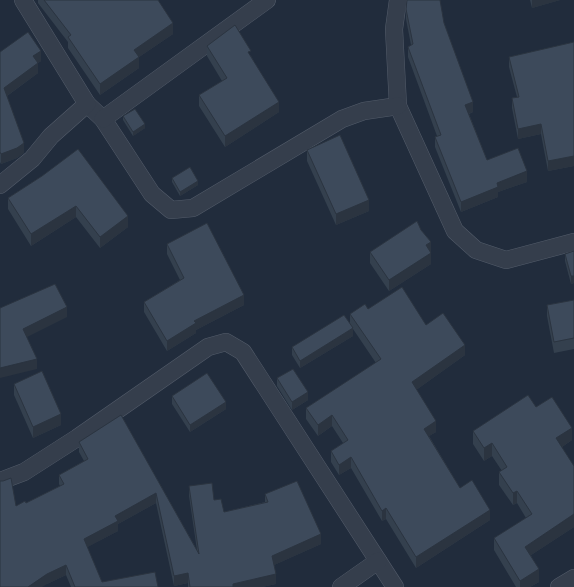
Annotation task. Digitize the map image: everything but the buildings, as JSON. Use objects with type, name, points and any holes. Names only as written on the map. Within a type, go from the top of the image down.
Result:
[{"type":"street","points":[[23,0],[87,104],[103,119],[152,194],[171,210],[193,208],[342,120],[364,112],[398,106]]},
{"type":"street","points":[[103,119],[267,0]]},
{"type":"street","points":[[398,0],[394,29],[398,106],[455,231],[476,250],[506,260],[574,242]]},
{"type":"street","points":[[0,184],[32,159],[51,136],[87,104]]},
{"type":"street","points":[[0,481],[24,472],[78,438],[208,347],[226,342],[243,352],[395,587]]},
{"type":"street","points":[[341,587],[378,561]]},
{"type":"street","points":[[559,587],[574,578]]}]
